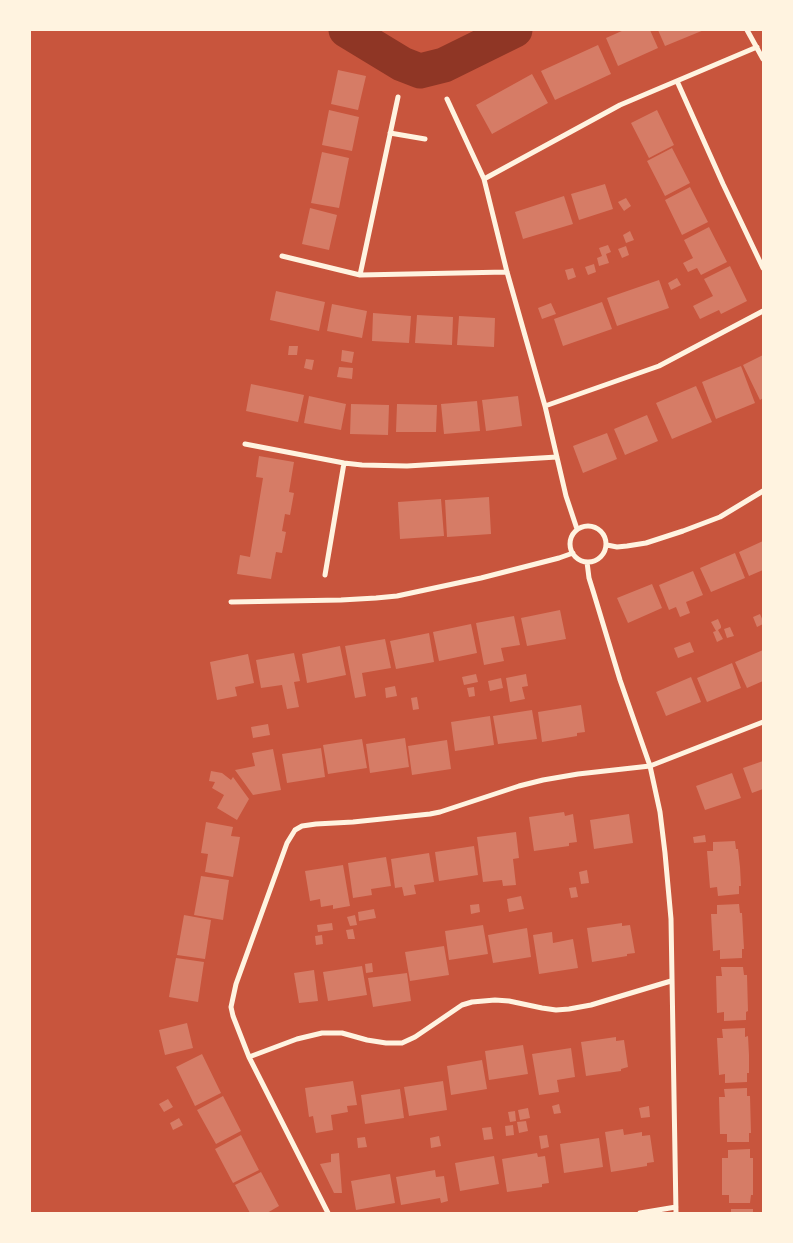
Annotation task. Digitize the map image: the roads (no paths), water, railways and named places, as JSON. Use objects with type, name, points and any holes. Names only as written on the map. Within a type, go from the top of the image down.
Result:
[{"type":"street","points":[[747,30],[763,59]]},
{"type":"street","points":[[484,179],[620,105],[757,47]]},
{"type":"street","points":[[676,81],[763,268]]},
{"type":"street","points":[[360,275],[398,97]]},
{"type":"street","points":[[447,99],[484,179],[566,496],[577,529]]},
{"type":"street","points":[[390,133],[425,139]]},
{"type":"street","points":[[282,256],[360,275],[507,272]]},
{"type":"street","points":[[544,406],[659,366],[763,311]]},
{"type":"street","points":[[245,444],[362,465],[407,466],[557,457]]},
{"type":"street","points":[[325,575],[344,463]]},
{"type":"street","points":[[607,545],[617,547],[646,543],[683,531],[720,517],[763,491]]},
{"type":"street","points":[[588,525],[594,526],[604,533],[607,545],[602,555],[593,562],[582,561],[573,553],[570,543],[577,529],[588,525]]},
{"type":"street","points":[[231,602],[341,600],[397,596],[546,562],[573,553]]},
{"type":"street","points":[[587,562],[589,578],[650,766],[660,812],[671,919],[676,1213]]},
{"type":"street","points":[[328,1213],[249,1057],[231,1008],[236,984],[287,843],[296,830],[302,826],[316,824],[430,814],[543,780],[650,766],[763,722]]},
{"type":"street","points":[[249,1057],[297,1039],[322,1033],[342,1033],[386,1043],[402,1043],[415,1037],[462,1004],[472,1002],[496,1000],[556,1010],[569,1009],[591,1005],[672,981]]},
{"type":"street","points":[[640,1213],[676,1207]]},
{"type":"waterway","points":[[346,30],[402,64],[420,71],[444,65],[515,30]]}]
